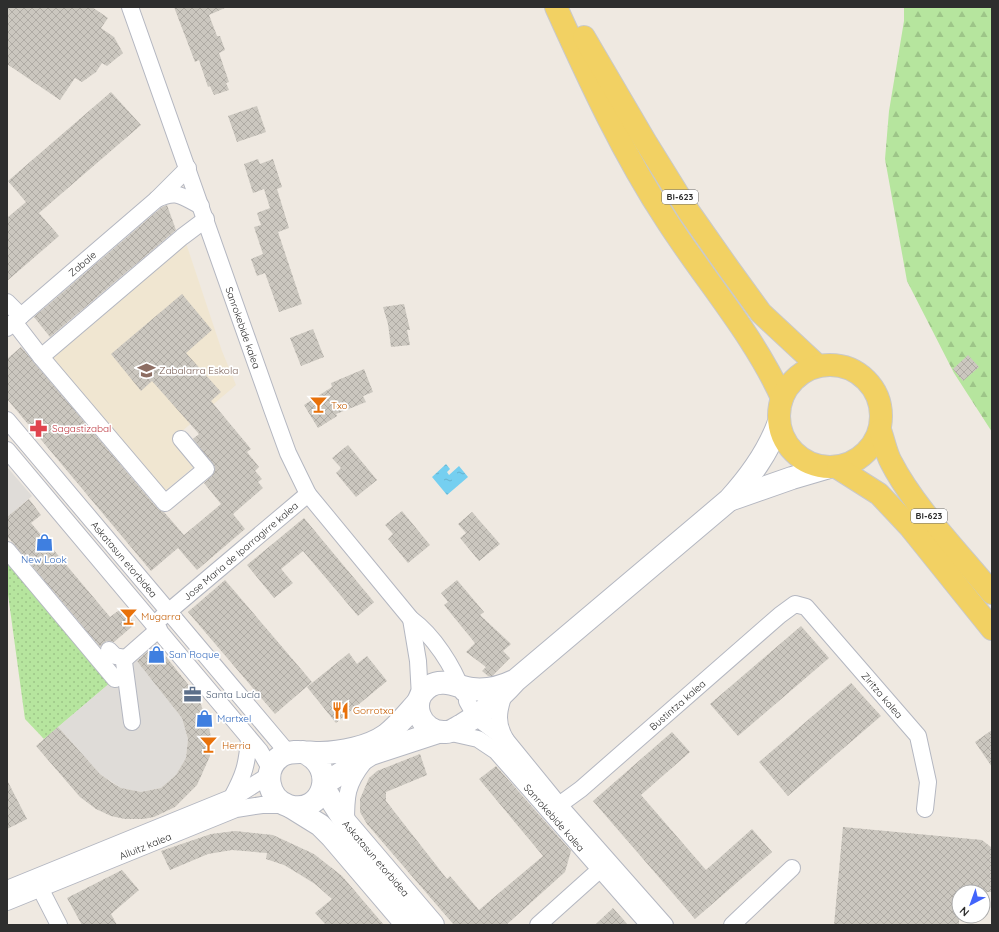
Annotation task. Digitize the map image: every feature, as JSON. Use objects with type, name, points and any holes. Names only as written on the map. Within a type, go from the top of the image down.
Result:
[{"type":"main road","name":"BI-623","points":[[556,7],[626,152],[667,220],[762,359],[782,398]]},
{"type":"main road","name":"BI-623","points":[[569,7],[586,41],[645,141],[720,256],[761,313],[818,366]]},
{"type":"main road","name":"BI-623","points":[[832,468],[856,461],[871,448],[880,430],[882,413],[878,396],[868,380],[853,370],[836,365],[818,366],[803,372],[794,380],[782,398],[779,410],[779,422],[784,439],[794,453],[809,463],[832,468],[879,494],[910,527],[992,629]]},
{"type":"main road","name":"BI-623","points":[[880,430],[891,461],[904,483],[926,513],[992,593]]},
{"type":"street","name":"Sanrokebide kalea","points":[[130,7],[204,212],[288,453],[308,494],[411,619],[420,626],[442,654],[458,709],[478,739],[496,750],[649,925]]},
{"type":"street","name":"Zabale","points":[[14,322],[157,199],[188,168]]},
{"type":"street","points":[[41,357],[182,237],[204,212],[176,193],[168,194],[157,199]]},
{"type":"street","points":[[7,302],[14,322],[41,357],[165,503],[206,469],[181,439]]},
{"type":"street","name":"Askatasun etorbidea","points":[[7,420],[169,612],[296,753]]},
{"type":"street","points":[[324,785],[371,754],[458,709],[510,687],[728,500],[750,477],[771,442],[779,422]]},
{"type":"street","name":"Askatasun etorbidea","points":[[7,450],[157,626],[249,739],[270,771]]},
{"type":"street","points":[[728,500],[792,478],[832,468]]},
{"type":"street","name":"Jose Maria de Iparragirre kalea","points":[[126,658],[169,612],[308,494]]},
{"type":"street","points":[[7,550],[115,679]]},
{"type":"street","name":"Bustintza kalea","points":[[559,805],[581,789],[780,615],[795,604]]},
{"type":"street","name":"Ziritza kalea","points":[[795,604],[806,606],[918,736],[928,782],[927,802],[925,809]]},
{"type":"street","points":[[411,619],[418,661],[420,718],[431,729],[484,689],[510,687]]},
{"type":"street","points":[[109,650],[115,656],[126,658],[124,662],[132,722]]},
{"type":"street","points":[[296,753],[317,761],[323,772],[324,785],[320,795],[307,805],[289,806],[274,796],[270,788],[270,771],[276,760],[296,753],[321,753],[356,748],[379,739],[392,730],[430,686],[437,683],[458,709]]},
{"type":"street","points":[[506,740],[501,731],[498,716],[510,687]]},
{"type":"street","name":"Sanrokebide kalea","points":[[458,709],[506,740],[559,805],[665,925]]},
{"type":"street","points":[[232,797],[242,781],[247,763],[249,739]]},
{"type":"street","points":[[346,823],[346,799],[350,783],[371,754]]},
{"type":"street","name":"Alluitz kalea","points":[[7,889],[232,797],[249,789],[270,771]]},
{"type":"street","name":"Askatasun etorbidea","points":[[324,785],[346,823],[433,925]]},
{"type":"street","name":"Alluitz kalea","points":[[7,902],[236,809],[262,804],[289,806]]},
{"type":"street","name":"Askatasun etorbidea","points":[[289,806],[320,825],[332,837],[407,925]]},
{"type":"street","points":[[732,925],[792,868]]},
{"type":"street","points":[[538,925],[596,873]]},
{"type":"street","points":[[40,888],[58,925]]},
{"type":"shaded area","name":"Zabalarra Eskola","points":[[185,240],[222,351],[236,385],[174,438],[197,464],[165,491],[49,356]]},
{"type":"shaded area","points":[[7,467],[32,496],[7,517]]},
{"type":"shaded area","points":[[137,660],[182,718],[188,739],[186,758],[176,775],[161,788],[141,792],[121,788],[100,774],[58,727]]},
{"type":"green space","points":[[904,7],[992,7],[992,432],[954,373],[907,281],[885,159],[889,111],[904,21]]},
{"type":"green space","points":[[7,563],[109,684],[44,739],[25,719],[7,587]]},
{"type":"water","points":[[446,464],[450,469],[447,472],[449,475],[459,466],[468,477],[447,495],[432,477]]},
{"type":"building","points":[[7,7],[92,7],[108,18],[101,28],[114,37],[123,53],[107,66],[102,63],[96,72],[82,82],[75,78],[60,100],[7,64]]},
{"type":"building","points":[[174,7],[227,7],[209,15],[217,36],[220,36],[225,50],[219,53],[229,82],[226,83],[229,90],[214,95],[210,86],[208,87],[199,60],[195,62]]},
{"type":"building","points":[[111,92],[141,125],[39,213],[59,236],[7,281],[7,218],[26,202],[8,181]]},
{"type":"building","points":[[257,106],[266,132],[237,142],[228,116]]},
{"type":"building","points":[[258,159],[260,164],[273,159],[282,187],[277,189],[289,228],[278,232],[302,304],[279,312],[265,273],[257,276],[251,259],[263,254],[254,227],[261,225],[257,213],[270,208],[264,189],[253,193],[244,164]]},
{"type":"building","points":[[167,205],[176,230],[50,337],[34,317],[162,207]]},
{"type":"building","points":[[182,294],[212,330],[186,353],[221,392],[211,401],[251,449],[247,452],[259,467],[255,471],[262,479],[258,482],[263,488],[233,514],[245,529],[197,570],[178,548],[151,571],[7,399],[7,359],[21,347],[158,509],[164,512],[184,535],[221,504],[204,483],[212,476],[215,467],[193,439],[199,434],[152,381],[141,391],[111,354]]},
{"type":"building","points":[[404,304],[410,330],[407,330],[410,345],[391,347],[388,324],[383,307]]},
{"type":"building","points":[[313,329],[324,357],[301,366],[290,338]]},
{"type":"building","points":[[968,355],[979,367],[963,381],[953,369]]},
{"type":"building","points":[[364,369],[373,392],[363,396],[366,402],[336,414],[337,416],[318,428],[304,405],[332,387],[331,383]]},
{"type":"building","points":[[348,445],[377,480],[356,497],[336,473],[341,468],[332,458]]},
{"type":"building","points":[[29,499],[41,515],[31,523],[110,617],[122,608],[135,624],[114,642],[106,641],[100,647],[7,536],[7,517]]},
{"type":"building","points":[[402,511],[430,545],[408,563],[388,539],[393,534],[385,525]]},
{"type":"building","points":[[472,512],[500,544],[479,561],[460,538],[466,533],[458,524]]},
{"type":"building","points":[[304,518],[374,602],[358,616],[303,551],[281,569],[293,583],[274,598],[247,565]]},
{"type":"building","points":[[225,580],[312,682],[275,714],[188,612]]},
{"type":"building","points":[[457,580],[484,612],[480,615],[511,644],[503,651],[510,658],[492,676],[488,676],[482,671],[486,667],[466,652],[475,643],[444,605],[448,602],[441,593]]},
{"type":"building","points":[[801,626],[829,658],[738,736],[710,704]]},
{"type":"building","points":[[156,644],[198,697],[208,723],[211,737],[210,756],[197,785],[175,807],[154,817],[143,819],[125,819],[111,816],[96,809],[80,797],[36,746],[58,727],[100,774],[121,788],[141,792],[161,788],[176,775],[186,758],[188,739],[182,718],[137,661]]},
{"type":"building","points":[[349,653],[357,664],[367,656],[387,681],[336,723],[307,687]]},
{"type":"building","points":[[851,683],[881,716],[788,796],[759,762]]},
{"type":"building","points":[[992,730],[992,767],[975,742]]},
{"type":"building","points":[[672,732],[690,752],[641,795],[706,870],[752,829],[772,852],[695,919],[593,801]]},
{"type":"building","points":[[420,754],[427,775],[386,792],[386,801],[447,879],[450,876],[479,910],[543,856],[479,779],[496,766],[571,851],[565,872],[506,925],[454,925],[367,824],[360,812],[360,799],[369,778],[377,771]]},
{"type":"building","points":[[7,780],[27,819],[7,829]]},
{"type":"building","points":[[843,827],[982,840],[992,848],[992,892],[991,884],[951,884],[951,924],[959,925],[834,925]]},
{"type":"building","points":[[235,831],[273,835],[314,854],[342,876],[384,925],[326,925],[315,913],[332,899],[315,884],[299,874],[284,865],[266,859],[267,853],[232,850],[208,854],[170,870],[161,851],[211,834]]},
{"type":"building","points":[[122,870],[139,890],[111,914],[117,925],[82,925],[67,898]]},
{"type":"building","points":[[613,908],[628,925],[595,925]]},
{"type":"place","name":"Zabalarra Eskola","points":[[146,370]]},
{"type":"place","name":"Txo","points":[[318,405]]},
{"type":"place","name":"Sagastizabal","points":[[39,428]]},
{"type":"place","name":"New Look","points":[[44,542]]},
{"type":"place","name":"Mugarra","points":[[128,616]]},
{"type":"place","name":"San Roque","points":[[156,654]]},
{"type":"place","name":"Santa Lucía","points":[[193,694]]},
{"type":"place","name":"Gorrotxa","points":[[340,710]]},
{"type":"place","name":"Martxel","points":[[204,718]]},
{"type":"place","name":"Herria","points":[[209,745]]}]
